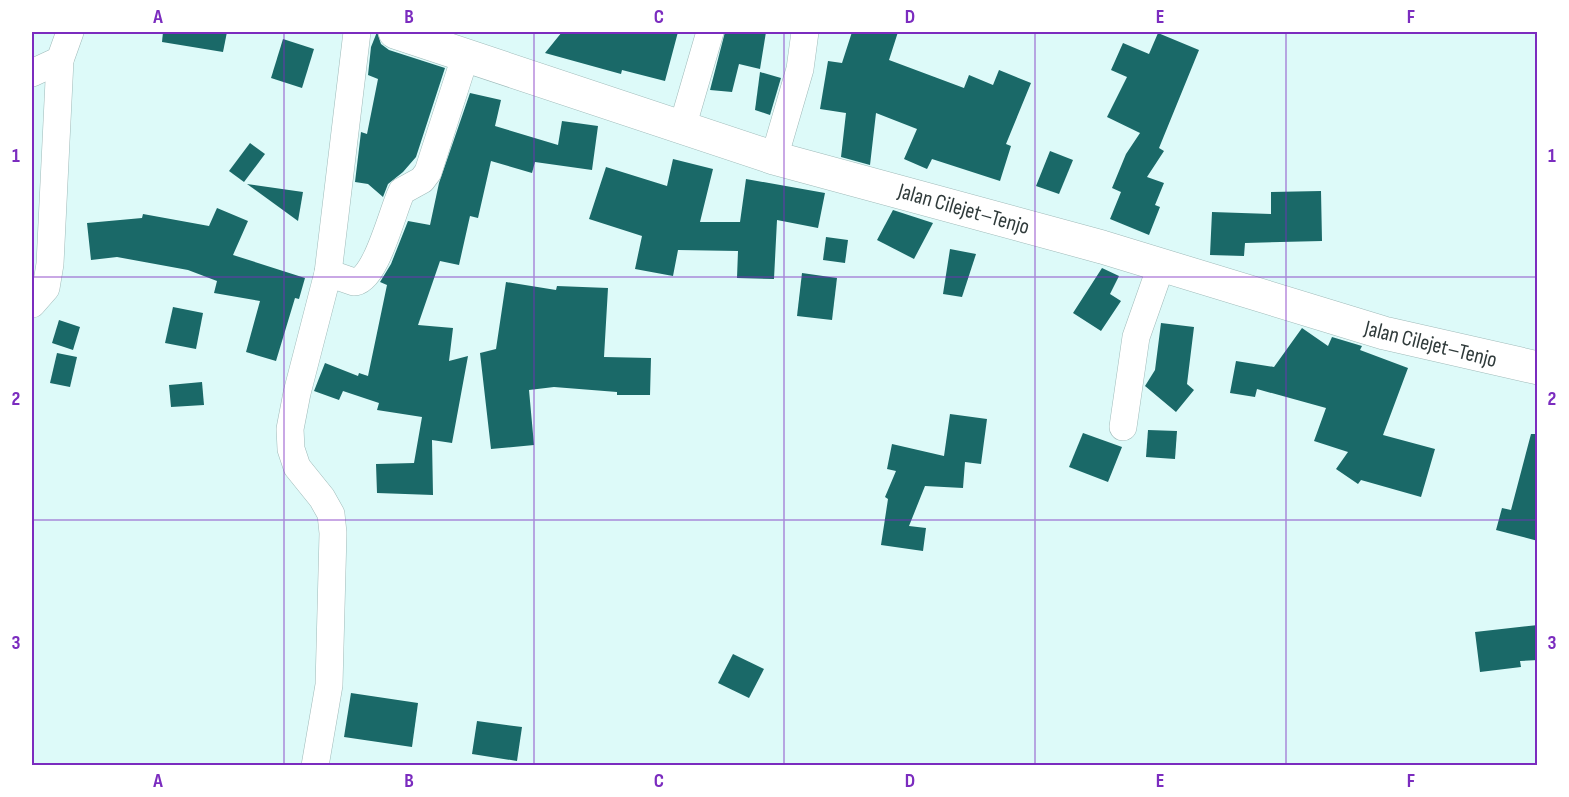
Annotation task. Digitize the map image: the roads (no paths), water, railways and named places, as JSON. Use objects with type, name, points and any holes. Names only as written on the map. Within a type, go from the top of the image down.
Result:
[{"type":"main road","name":"Jalan Cilejet–Tenjo","points":[[395,32],[454,44],[682,128],[774,158],[892,188],[1384,333],[1538,368]]},
{"type":"street","points":[[32,304],[46,288],[50,264],[60,60],[70,32]]},
{"type":"street","points":[[315,765],[329,685],[333,533],[331,514],[297,467],[291,449],[290,429],[328,273],[357,32]]},
{"type":"street","points":[[682,128],[710,32]]},
{"type":"street","points":[[774,158],[800,69],[805,32]]},
{"type":"street","points":[[328,273],[354,282],[364,277],[386,237],[402,191],[422,180],[428,171],[454,44]]},
{"type":"street","points":[[32,73],[60,60]]},
{"type":"street","points":[[1123,427],[1136,337],[1161,266]]}]
